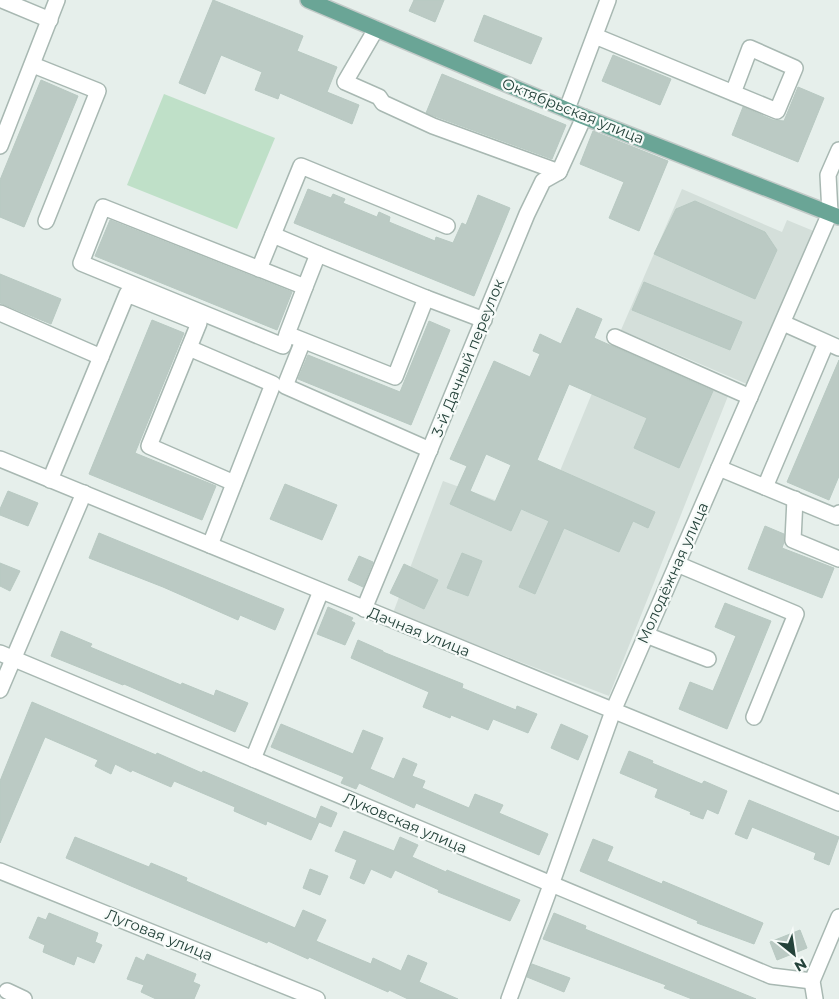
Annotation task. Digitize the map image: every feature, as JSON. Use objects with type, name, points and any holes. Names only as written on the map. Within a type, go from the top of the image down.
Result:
[{"type":"main road","name":"Октябрьская улица","points":[[308,0],[584,117],[834,215]]},
{"type":"street","points":[[2,0],[50,20]]},
{"type":"street","points":[[0,146],[57,0]]},
{"type":"street","points":[[567,109],[608,0]]},
{"type":"street","points":[[376,29],[345,82],[379,97],[383,103],[433,126],[559,172]]},
{"type":"street","points":[[595,36],[733,93],[777,111],[795,68],[750,48],[733,93]]},
{"type":"street","points":[[33,65],[98,91],[46,222]]},
{"type":"street","name":"3-й Дачный переулок","points":[[364,609],[527,214],[543,181],[559,172],[584,117]]},
{"type":"street","name":"Молодёжная улица","points":[[509,999],[613,711],[783,323],[834,215],[828,175],[839,150]]},
{"type":"street","points":[[259,269],[301,166],[447,226]]},
{"type":"street","points":[[306,287],[103,207],[81,263],[283,346],[287,334],[306,287],[318,254]]},
{"type":"street","points":[[273,235],[484,320]]},
{"type":"street","points":[[50,480],[127,294],[199,323],[149,446],[234,483]]},
{"type":"street","points":[[287,334],[395,377],[426,298]]},
{"type":"street","points":[[0,314],[101,357]]},
{"type":"street","points":[[765,487],[832,346],[783,323]]},
{"type":"street","points":[[615,336],[750,398]]},
{"type":"street","points":[[303,341],[286,386],[430,450]]},
{"type":"street","points":[[189,348],[273,384],[210,545]]},
{"type":"street","name":"Дачная улица","points":[[0,459],[839,803]]},
{"type":"street","points":[[719,468],[838,517],[839,513]]},
{"type":"street","points":[[0,690],[7,656],[84,493]]},
{"type":"street","points":[[795,499],[793,540],[839,559]]},
{"type":"street","points":[[677,564],[796,614],[754,718]]},
{"type":"street","points":[[253,759],[321,591]]},
{"type":"street","points":[[646,635],[708,659]]},
{"type":"street","name":"Луковская улица","points":[[7,656],[551,886],[771,976],[812,981]]},
{"type":"street","name":"Луговая улица","points":[[0,871],[317,999]]},
{"type":"street","points":[[815,999],[812,981],[839,917]]},
{"type":"street","points":[[6,991],[24,999]]},
{"type":"shaded area","points":[[682,189],[782,232],[787,220],[816,232],[749,385],[621,330]]},
{"type":"shaded area","points":[[614,340],[732,386],[609,696],[393,613],[443,481],[541,517]]},
{"type":"green space","points":[[164,94],[275,138],[237,229],[127,185]]},
{"type":"building","points":[[213,0],[303,36],[297,51],[337,67],[327,92],[359,105],[352,124],[280,93],[278,99],[255,90],[262,72],[221,55],[205,94],[179,83]]},
{"type":"building","points":[[414,0],[444,0],[435,22],[409,11]]},
{"type":"building","points":[[484,15],[542,38],[531,64],[474,41]]},
{"type":"building","points":[[613,55],[671,79],[660,105],[602,81]]},
{"type":"building","points":[[442,74],[566,125],[552,159],[426,113]]},
{"type":"building","points":[[41,80],[78,96],[24,227],[0,217],[0,180]]},
{"type":"building","points":[[798,87],[824,98],[798,162],[732,135],[743,107],[773,120],[784,121]]},
{"type":"building","points":[[593,131],[668,161],[639,231],[609,218],[624,182],[580,164]]},
{"type":"building","points":[[308,189],[331,198],[333,194],[345,199],[343,203],[377,217],[379,212],[390,217],[389,222],[435,241],[436,237],[453,243],[462,223],[466,225],[478,195],[510,208],[474,296],[294,223]]},
{"type":"building","points":[[695,201],[765,232],[777,250],[755,299],[654,254],[676,209]]},
{"type":"building","points":[[110,220],[292,292],[277,330],[95,256]]},
{"type":"building","points":[[0,274],[61,299],[51,324],[0,303]]},
{"type":"building","points":[[644,282],[742,322],[730,350],[632,310]]},
{"type":"building","points":[[577,308],[602,319],[594,338],[713,391],[679,468],[634,448],[647,418],[569,384],[537,460],[655,512],[648,528],[633,521],[619,552],[564,528],[535,594],[519,587],[549,521],[521,509],[511,531],[450,504],[467,466],[450,459],[494,361],[530,377],[540,354],[533,351],[540,334],[561,344]],"holes":[[[486,454],[511,465],[495,502],[470,491]]]},
{"type":"building","points":[[152,320],[184,333],[135,453],[216,486],[202,520],[89,474]]},
{"type":"building","points":[[429,321],[450,330],[411,425],[298,379],[308,355],[400,392]]},
{"type":"building","points":[[839,360],[839,476],[829,500],[787,482]]},
{"type":"building","points":[[285,484],[337,505],[322,540],[270,519]]},
{"type":"building","points":[[8,491],[38,503],[28,526],[0,515],[0,509]]},
{"type":"building","points":[[765,526],[784,534],[782,548],[834,568],[822,598],[748,569]]},
{"type":"building","points":[[99,533],[284,609],[275,630],[240,615],[238,620],[163,587],[89,558]]},
{"type":"building","points":[[462,553],[482,561],[468,596],[447,588]]},
{"type":"building","points":[[359,556],[373,562],[363,587],[348,580]]},
{"type":"building","points":[[0,563],[20,571],[10,591],[0,586]]},
{"type":"building","points":[[404,564],[438,580],[424,609],[390,593]]},
{"type":"building","points":[[725,603],[771,621],[727,729],[679,709],[690,682],[713,691],[736,636],[715,627]]},
{"type":"building","points":[[328,607],[353,618],[351,621],[355,623],[345,645],[317,634]]},
{"type":"building","points":[[61,631],[92,644],[90,647],[181,685],[182,683],[214,696],[216,690],[248,703],[235,732],[124,684],[51,656]]},
{"type":"building","points":[[358,640],[463,684],[462,688],[516,710],[517,706],[537,714],[528,733],[493,719],[488,730],[451,715],[450,718],[423,707],[429,692],[351,658]]},
{"type":"building","points":[[32,702],[156,755],[157,753],[202,773],[203,771],[316,819],[321,806],[337,813],[331,827],[319,822],[311,840],[267,821],[266,825],[234,811],[235,807],[174,781],[171,787],[115,764],[111,774],[95,766],[98,760],[45,737],[0,843],[0,781]]},
{"type":"building","points":[[281,724],[353,754],[363,730],[383,738],[370,769],[394,779],[403,758],[417,764],[412,776],[425,781],[422,788],[469,808],[475,794],[503,805],[499,813],[548,834],[539,855],[416,803],[414,808],[359,783],[356,789],[341,783],[344,777],[271,747]]},
{"type":"building","points":[[561,724],[588,736],[578,760],[551,748]]},
{"type":"building","points":[[629,751],[702,784],[704,781],[727,791],[718,814],[707,809],[703,819],[690,814],[691,812],[655,797],[658,789],[620,773]]},
{"type":"building","points":[[749,800],[839,837],[829,865],[814,859],[816,853],[752,827],[747,839],[735,834]]},
{"type":"building","points":[[344,831],[394,851],[400,837],[418,845],[412,857],[520,900],[510,921],[438,892],[439,890],[395,870],[391,878],[371,869],[364,884],[350,878],[357,860],[335,851]]},
{"type":"building","points":[[75,837],[149,867],[151,863],[187,878],[186,881],[295,928],[303,910],[326,920],[316,941],[371,964],[373,958],[401,971],[408,955],[427,963],[419,982],[458,999],[408,999],[131,886],[66,858]]},
{"type":"building","points":[[593,839],[613,847],[607,861],[662,884],[663,881],[763,923],[754,944],[697,923],[698,921],[580,871]]},
{"type":"building","points":[[310,869],[328,876],[320,895],[303,888]]},
{"type":"building","points":[[49,913],[98,933],[95,942],[102,945],[94,963],[77,956],[74,965],[43,952],[45,945],[29,938],[38,917],[46,920]]},
{"type":"building","points":[[554,913],[586,926],[585,929],[756,999],[692,999],[664,988],[666,985],[543,939]]},
{"type":"building","points":[[800,930],[807,948],[777,960],[770,942]]},
{"type":"building","points":[[147,954],[196,974],[193,982],[200,985],[194,999],[156,999],[141,992],[144,985],[127,979],[136,957],[144,961]]},
{"type":"building","points":[[532,964],[570,978],[564,992],[527,977]]}]
